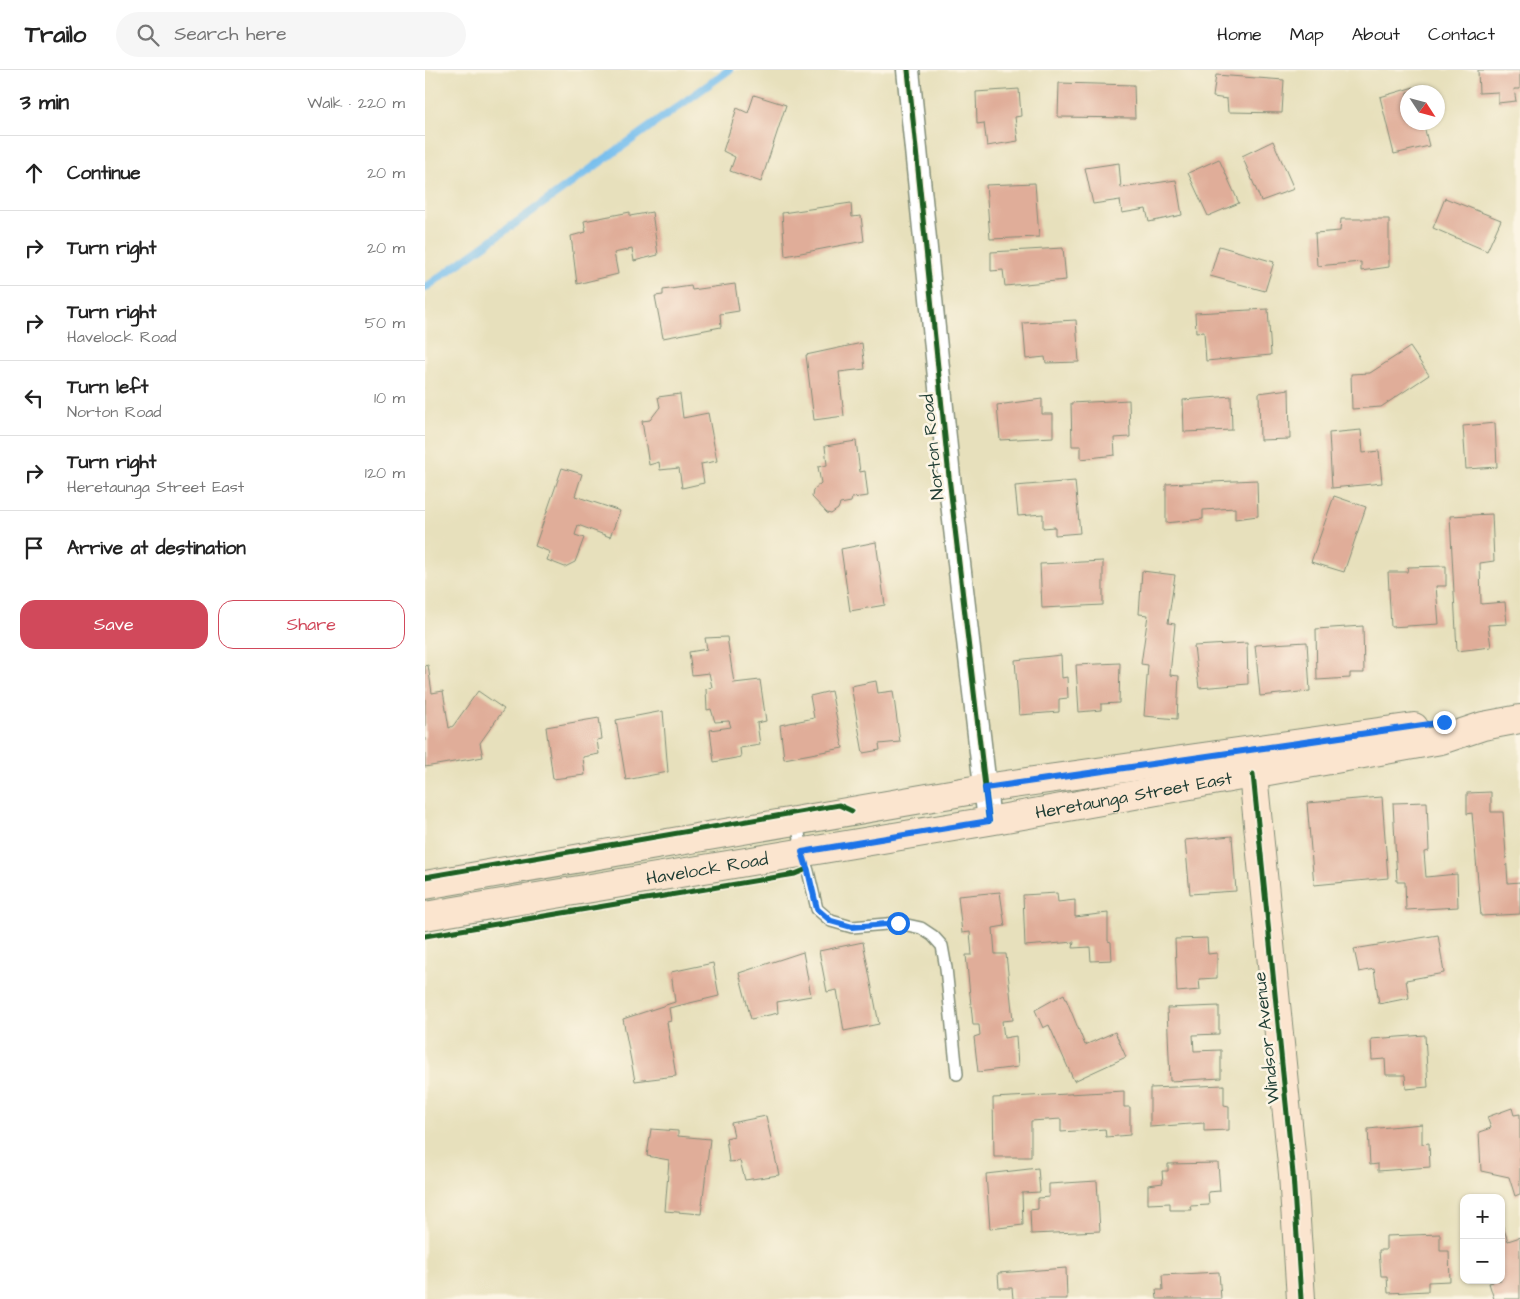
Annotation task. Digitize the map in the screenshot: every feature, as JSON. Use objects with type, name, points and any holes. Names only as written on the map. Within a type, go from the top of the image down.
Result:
[{"type":"main road","name":"Heretaunga Street East","points":[[989,821],[1441,740],[1483,726],[1520,719]]},
{"type":"main road","name":"Heretaunga Street East","points":[[985,788],[1444,722],[1483,726]]},
{"type":"main road","name":"Windsor Avenue","points":[[1253,774],[1293,1174],[1301,1299]]},
{"type":"main road","name":"Havelock Road","points":[[425,885],[985,788]]},
{"type":"main road","name":"Havelock Road","points":[[425,916],[989,821]]},
{"type":"street","name":"Norton Road","points":[[908,70],[948,468],[989,821]]},
{"type":"lane","points":[[797,820],[802,852],[817,909],[831,921],[852,927],[898,923],[921,928],[933,936],[942,946],[957,1074]]},
{"type":"building","points":[[1478,70],[1520,70],[1520,89],[1514,89],[1516,101],[1498,103],[1498,92],[1479,93]]},
{"type":"building","points":[[1216,75],[1284,80],[1282,113],[1228,112],[1227,99],[1213,97]]},
{"type":"building","points":[[1059,83],[1134,85],[1135,118],[1058,117]]},
{"type":"building","points":[[1019,89],[1021,116],[1015,117],[1018,141],[987,146],[984,123],[977,124],[976,92]]},
{"type":"building","points":[[1400,91],[1400,130],[1425,130],[1429,146],[1394,154],[1380,97]]},
{"type":"building","points":[[754,95],[786,105],[761,182],[730,171],[735,157],[723,151],[737,108],[748,113]]},
{"type":"building","points":[[1273,141],[1294,189],[1261,201],[1242,156]]},
{"type":"building","points":[[1219,159],[1239,203],[1208,216],[1188,173]]},
{"type":"building","points":[[1119,163],[1121,188],[1176,180],[1182,215],[1149,222],[1146,209],[1122,213],[1120,200],[1093,204],[1085,168]]},
{"type":"building","points":[[1035,183],[1039,237],[990,239],[986,185]]},
{"type":"building","points":[[1445,198],[1501,220],[1487,251],[1433,228]]},
{"type":"building","points":[[851,203],[852,217],[861,216],[864,241],[785,256],[782,213]]},
{"type":"building","points":[[630,212],[630,216],[652,212],[658,255],[634,261],[632,249],[614,253],[618,274],[577,284],[571,236],[586,232],[584,221]]},
{"type":"building","points":[[1341,219],[1389,219],[1389,267],[1361,271],[1361,262],[1317,266],[1315,233],[1340,231]]},
{"type":"building","points":[[1219,246],[1274,262],[1265,291],[1210,276]]},
{"type":"building","points":[[1063,248],[1066,280],[1005,286],[1003,270],[991,271],[991,252]]},
{"type":"building","points":[[735,284],[739,311],[720,314],[721,327],[663,338],[655,296],[663,295],[663,290],[691,286],[692,290]]},
{"type":"building","points":[[1268,309],[1271,355],[1206,361],[1204,332],[1196,333],[1195,313]]},
{"type":"building","points":[[1076,320],[1079,362],[1046,363],[1045,357],[1026,359],[1023,323]]},
{"type":"building","points":[[862,343],[865,369],[839,372],[844,416],[814,420],[806,355]]},
{"type":"building","points":[[1410,347],[1429,375],[1381,407],[1352,409],[1351,374],[1370,373]]},
{"type":"building","points":[[1289,389],[1290,439],[1260,440],[1259,393]]},
{"type":"building","points":[[680,394],[683,418],[708,413],[717,461],[701,464],[704,483],[682,488],[679,468],[660,470],[659,462],[649,465],[642,421],[650,420],[660,407],[658,397]]},
{"type":"building","points":[[1231,396],[1232,430],[1184,432],[1183,400]]},
{"type":"building","points":[[1042,399],[1042,414],[1053,414],[1053,437],[1000,440],[997,405]]},
{"type":"building","points":[[1129,400],[1130,437],[1114,438],[1115,455],[1081,459],[1081,446],[1072,446],[1071,403]]},
{"type":"building","points":[[1495,423],[1497,467],[1466,469],[1463,426]]},
{"type":"building","points":[[1361,430],[1363,453],[1379,451],[1382,483],[1332,488],[1329,433]]},
{"type":"building","points":[[856,441],[860,472],[865,471],[868,496],[852,498],[851,502],[840,504],[838,509],[831,514],[827,513],[812,497],[813,490],[821,483],[818,467],[827,465],[825,446]]},
{"type":"building","points":[[562,468],[582,474],[575,496],[620,511],[610,537],[578,525],[575,535],[584,538],[575,562],[565,567],[547,560],[550,552],[535,546]]},
{"type":"building","points":[[1257,480],[1258,516],[1235,519],[1235,508],[1203,510],[1203,519],[1166,523],[1166,484]]},
{"type":"building","points":[[1075,481],[1080,533],[1055,535],[1055,527],[1043,528],[1043,514],[1018,516],[1015,486]]},
{"type":"building","points":[[1334,496],[1366,507],[1344,572],[1311,562]]},
{"type":"building","points":[[1492,514],[1494,561],[1480,563],[1481,604],[1505,602],[1507,624],[1488,625],[1491,647],[1457,651],[1450,516]]},
{"type":"building","points":[[876,542],[885,605],[850,611],[841,549]]},
{"type":"building","points":[[1103,561],[1103,605],[1042,608],[1040,564]]},
{"type":"building","points":[[1446,566],[1446,586],[1436,586],[1439,624],[1391,627],[1388,572],[1407,572],[1408,567]]},
{"type":"building","points":[[1142,571],[1175,575],[1168,623],[1175,624],[1170,675],[1179,676],[1177,719],[1144,716],[1148,665],[1141,664],[1148,615],[1139,614]]},
{"type":"building","points":[[1363,626],[1364,673],[1350,673],[1350,678],[1317,680],[1316,629]]},
{"type":"building","points":[[727,637],[734,683],[760,680],[766,721],[757,723],[760,745],[740,748],[741,757],[714,762],[710,730],[731,727],[729,721],[715,722],[711,709],[707,710],[706,689],[712,687],[709,673],[692,675],[689,652],[707,649],[705,638]]},
{"type":"building","points":[[1307,642],[1310,691],[1260,696],[1255,645]]},
{"type":"building","points":[[1247,643],[1248,684],[1199,688],[1194,646]]},
{"type":"building","points":[[1061,655],[1062,678],[1067,677],[1068,698],[1059,699],[1059,712],[1019,715],[1015,660]]},
{"type":"building","points":[[1120,663],[1119,703],[1101,704],[1101,710],[1079,712],[1076,665]]},
{"type":"building","points":[[428,665],[432,693],[443,691],[449,728],[453,726],[478,691],[504,709],[480,743],[483,757],[425,767],[425,666]]},
{"type":"building","points":[[876,681],[878,693],[893,691],[900,742],[879,744],[880,750],[863,753],[851,686]]},
{"type":"building","points":[[831,691],[843,748],[784,759],[780,725],[814,718],[810,696]]},
{"type":"building","points":[[663,711],[668,772],[626,780],[616,720]]},
{"type":"building","points":[[599,718],[602,739],[597,740],[599,754],[583,757],[585,775],[553,779],[546,727]]},
{"type":"building","points":[[1491,792],[1491,812],[1503,812],[1508,883],[1520,882],[1520,914],[1481,916],[1472,813],[1467,814],[1467,793]]},
{"type":"building","points":[[1382,797],[1388,878],[1314,885],[1307,803]]},
{"type":"building","points":[[1427,802],[1429,851],[1424,852],[1426,877],[1457,874],[1458,907],[1406,910],[1405,882],[1397,882],[1393,803]]},
{"type":"building","points":[[1232,836],[1236,891],[1190,894],[1185,840]]},
{"type":"building","points":[[1000,892],[1005,926],[993,928],[995,954],[1006,954],[1013,1020],[1002,1021],[1004,1038],[1016,1036],[1018,1067],[978,1072],[974,1037],[980,1035],[979,1025],[973,1025],[966,955],[972,955],[970,932],[962,933],[958,896]]},
{"type":"building","points":[[1057,893],[1058,902],[1075,900],[1075,917],[1108,913],[1108,941],[1111,942],[1112,960],[1091,961],[1090,947],[1073,948],[1074,942],[1025,946],[1023,895]]},
{"type":"building","points":[[1438,935],[1444,973],[1406,980],[1409,998],[1379,1004],[1374,969],[1359,972],[1354,949]]},
{"type":"building","points":[[1207,938],[1208,954],[1217,953],[1217,978],[1199,979],[1200,990],[1177,992],[1175,939]]},
{"type":"building","points":[[863,942],[879,1024],[844,1031],[837,990],[827,992],[819,951]]},
{"type":"building","points":[[803,952],[811,996],[777,1002],[778,1013],[751,1019],[739,973]]},
{"type":"building","points":[[713,963],[719,996],[669,1008],[671,1021],[667,1022],[676,1076],[635,1081],[623,1019],[675,1002],[671,972]]},
{"type":"building","points":[[1064,994],[1085,1045],[1115,1032],[1126,1057],[1074,1081],[1049,1025],[1043,1028],[1035,1010]]},
{"type":"building","points":[[1219,1006],[1219,1034],[1193,1035],[1194,1051],[1221,1050],[1221,1078],[1170,1081],[1167,1008]]},
{"type":"building","points":[[1425,1035],[1428,1087],[1406,1089],[1405,1075],[1386,1075],[1385,1059],[1372,1060],[1371,1039]]},
{"type":"building","points":[[1224,1085],[1224,1105],[1229,1106],[1229,1130],[1204,1131],[1204,1123],[1150,1127],[1150,1088]]},
{"type":"building","points":[[1124,1091],[1124,1107],[1130,1107],[1130,1135],[1106,1137],[1105,1129],[1061,1132],[1061,1119],[1031,1121],[1031,1157],[994,1157],[993,1098]]},
{"type":"building","points":[[1512,1108],[1514,1115],[1520,1114],[1520,1194],[1515,1196],[1509,1177],[1481,1171],[1479,1132],[1491,1128],[1487,1117]]},
{"type":"building","points":[[766,1116],[779,1175],[745,1180],[740,1161],[729,1162],[726,1138],[734,1136],[731,1123]]},
{"type":"building","points":[[1422,1124],[1422,1144],[1429,1143],[1430,1167],[1378,1171],[1378,1164],[1370,1165],[1368,1129]]},
{"type":"building","points":[[651,1129],[678,1131],[678,1136],[710,1139],[701,1214],[665,1211],[669,1160],[647,1156]]},
{"type":"building","points":[[1218,1163],[1220,1191],[1208,1192],[1209,1205],[1190,1206],[1191,1210],[1170,1210],[1170,1203],[1148,1204],[1148,1185],[1163,1183],[1162,1171],[1168,1171],[1168,1164]]},
{"type":"building","points":[[1038,1168],[1040,1192],[1022,1193],[1023,1225],[990,1229],[986,1174]]},
{"type":"building","points":[[1097,1181],[1100,1231],[1031,1234],[1030,1210],[1038,1209],[1038,1198],[1049,1197],[1049,1184]]},
{"type":"building","points":[[1505,1232],[1508,1241],[1520,1237],[1520,1299],[1494,1299],[1489,1284],[1505,1284]]},
{"type":"building","points":[[1440,1234],[1440,1251],[1449,1251],[1450,1281],[1428,1282],[1428,1291],[1388,1293],[1387,1276],[1381,1276],[1379,1250],[1386,1250],[1386,1236]]},
{"type":"building","points":[[1066,1268],[1067,1299],[1013,1299],[1012,1288],[999,1288],[998,1273]]},
{"type":"building","points":[[1219,1272],[1221,1299],[1157,1299],[1156,1290],[1163,1290],[1162,1275]]},
{"type":"waterway","points":[[425,288],[729,70]]},
{"type":"cycle path","points":[[908,70],[949,477],[989,821]]},
{"type":"cycle path","points":[[1253,774],[1293,1174],[1301,1299]]},
{"type":"cycle path","points":[[425,877],[839,805],[852,811]]},
{"type":"cycle path","points":[[425,936],[795,874],[807,869]]},
{"type":"route","points":[[898,923],[852,927],[831,921],[817,909],[802,852],[989,821],[985,788],[1444,722]]}]
